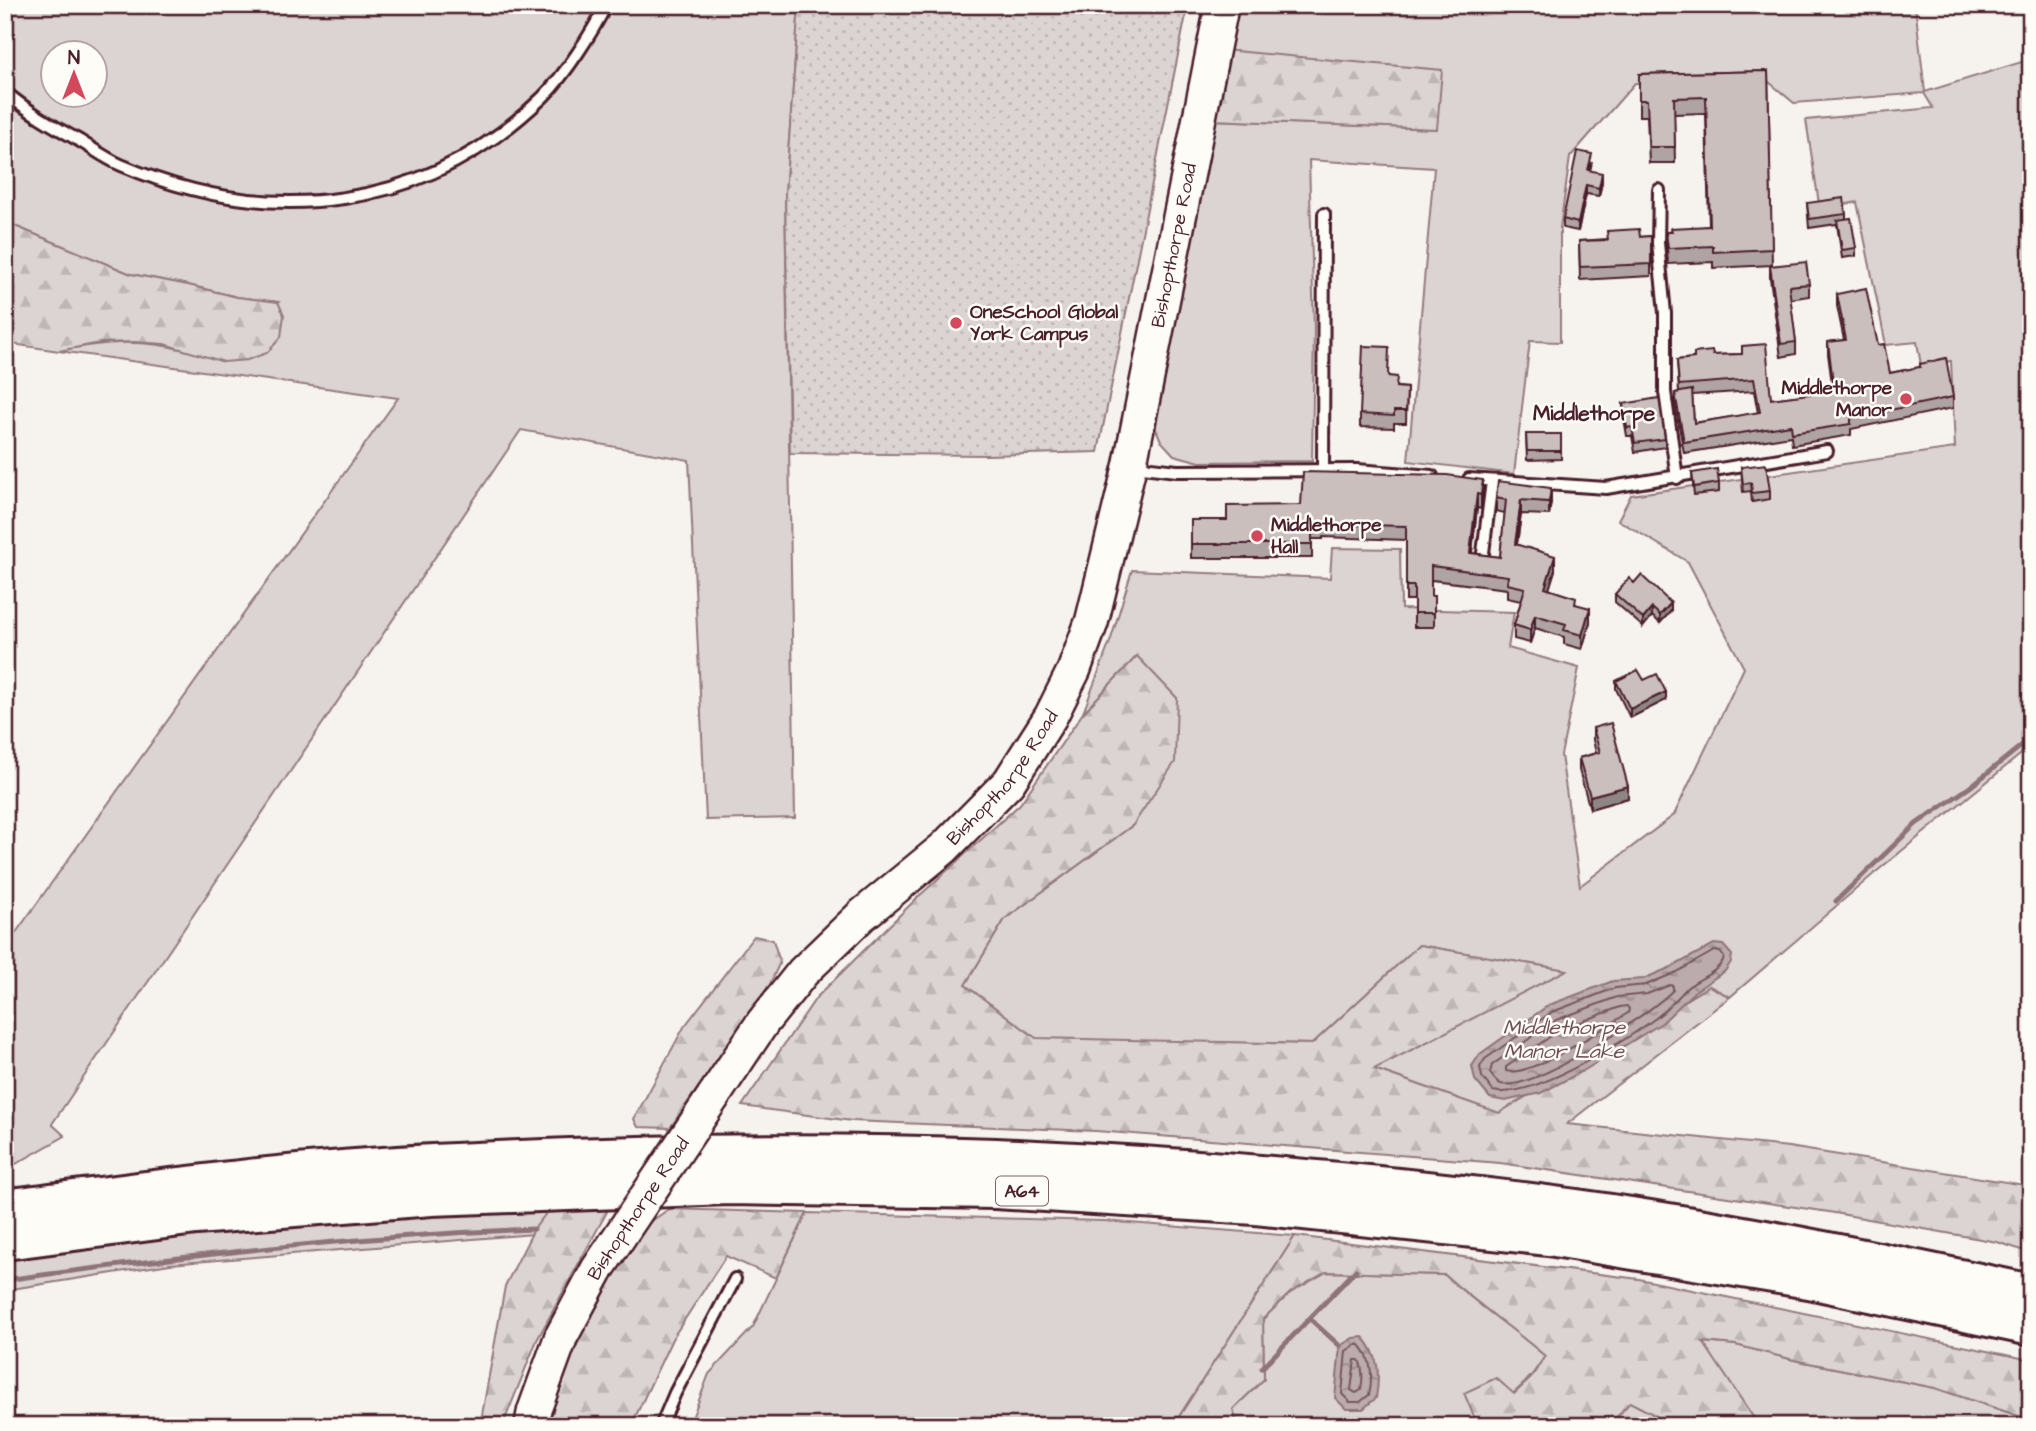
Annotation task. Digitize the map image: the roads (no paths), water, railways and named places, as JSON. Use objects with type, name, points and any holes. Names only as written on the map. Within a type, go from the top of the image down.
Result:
[{"type":"highway","name":"A64","points":[[5,1209],[198,1184],[430,1164],[732,1154],[994,1158],[1254,1174],[1550,1206],[1815,1248],[2031,1294]]},
{"type":"highway","name":"A64","points":[[5,1240],[196,1215],[430,1196],[729,1185],[996,1189],[1256,1205],[1549,1236],[1809,1279],[2031,1326]]},
{"type":"street","name":"Bishopthorpe Road","points":[[531,1426],[561,1338],[597,1270],[763,1022],[803,972],[861,916],[944,848],[1009,782],[1051,716],[1074,670],[1092,621],[1130,465],[1222,5]]},
{"type":"lane","points":[[5,92],[31,113],[121,165],[191,188],[253,200],[308,203],[372,194],[439,170],[493,140],[545,95],[592,32],[606,5]]},
{"type":"lane","points":[[1659,190],[1658,243],[1665,313],[1665,391],[1677,478]]},
{"type":"lane","points":[[1324,214],[1324,470]]},
{"type":"lane","points":[[1452,478],[1606,488],[1827,451]]},
{"type":"lane","points":[[1130,465],[1177,471],[1357,470],[1438,477]]},
{"type":"lane","points":[[1483,553],[1492,481]]},
{"type":"lane","points":[[662,1425],[675,1393],[735,1279]]},
{"type":"water","name":"Middlethorpe Manor Lake","points":[[1714,944],[1723,945],[1732,955],[1725,971],[1694,992],[1662,1023],[1583,1071],[1541,1093],[1505,1101],[1490,1098],[1475,1080],[1472,1066],[1480,1054],[1549,1005],[1613,981],[1643,979]]},
{"type":"water","points":[[1363,1337],[1372,1350],[1377,1365],[1376,1398],[1363,1409],[1346,1409],[1335,1398],[1340,1346],[1353,1338]]},
{"type":"waterway","points":[[1836,901],[1916,824],[1970,787],[2031,738]]},
{"type":"waterway","points":[[5,1280],[269,1248],[534,1229]]},
{"type":"waterway","points":[[1262,1368],[1356,1270]]},
{"type":"waterway","points":[[1310,1319],[1340,1346]]},
{"type":"place","name":"OneSchool Global York Campus","points":[[956,323]]},
{"type":"place","name":"Middlethorpe Manor","points":[[1906,399]]},
{"type":"place","name":"Middlethorpe Hall","points":[[1257,536]]},
{"type":"district","name":"Middlethorpe","points":[[1594,413]]}]
